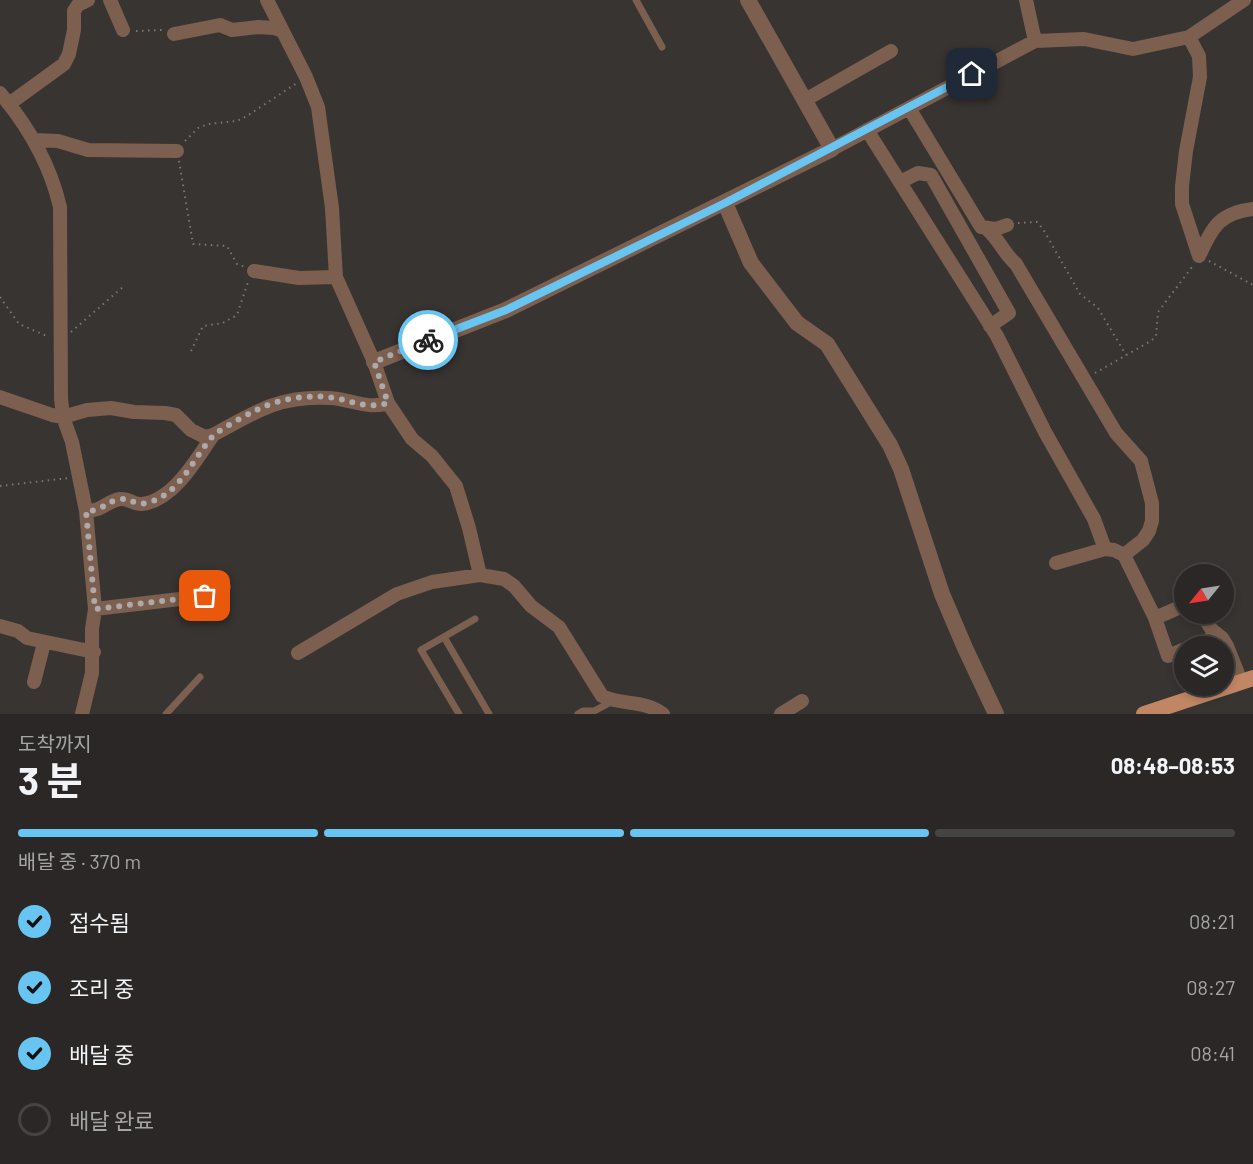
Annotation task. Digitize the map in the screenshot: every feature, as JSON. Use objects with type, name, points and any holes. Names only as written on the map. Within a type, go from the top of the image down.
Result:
[{"type":"main road","points":[[1144,714],[1247,679]]},
{"type":"street","points":[[82,714],[92,673],[94,652],[92,629],[95,609],[86,511],[72,442],[63,417],[61,398],[60,207],[56,186],[35,140],[4,98],[64,64],[69,54],[74,30],[74,11],[78,5],[88,0]]},
{"type":"street","points":[[110,0],[123,30]]},
{"type":"street","points":[[267,0],[306,77],[318,107],[327,160],[336,277],[374,362],[388,403],[412,439],[432,456],[456,486],[480,575]]},
{"type":"street","points":[[748,0],[832,149]]},
{"type":"street","points":[[1026,0],[1035,41]]},
{"type":"street","points":[[374,362],[506,310],[832,149],[1035,41],[1084,39],[1133,49],[1189,37],[1244,0]]},
{"type":"street","points":[[174,34],[220,25],[232,30],[258,27],[274,28],[282,32]]},
{"type":"street","points":[[1189,37],[1199,56],[1200,77],[1186,151],[1182,204],[1199,256]]},
{"type":"street","points":[[804,99],[891,51]]},
{"type":"street","points":[[909,108],[981,227],[996,229],[1007,225]]},
{"type":"street","points":[[867,130],[990,326],[1045,432],[1094,519],[1105,549]]},
{"type":"street","points":[[35,140],[58,141],[88,150],[177,151]]},
{"type":"street","points":[[900,182],[918,173],[931,175],[1010,313],[990,326]]},
{"type":"street","points":[[725,203],[751,263],[797,323],[827,344],[890,445],[901,469],[942,594],[996,714]]},
{"type":"street","points":[[1199,256],[1207,239],[1224,217],[1236,211],[1253,209]]},
{"type":"street","points":[[987,229],[995,236],[1007,257],[1016,264],[1116,434],[1141,460],[1152,503],[1152,520],[1143,540],[1124,555]]},
{"type":"street","points":[[942,250],[966,237]]},
{"type":"street","points":[[254,271],[299,278],[336,277]]},
{"type":"street","points":[[0,397],[63,417],[87,410],[111,408],[176,415],[199,436],[206,437],[278,402],[310,397],[333,398],[372,406],[388,403]]},
{"type":"street","points":[[86,511],[98,511],[117,500],[126,499],[138,505],[158,500],[177,484],[213,435]]},
{"type":"street","points":[[1056,563],[1105,549],[1124,555],[1155,618],[1168,656],[1174,654]]},
{"type":"street","points":[[298,653],[398,594],[432,582],[480,575],[504,579],[514,586],[531,606],[559,627],[602,696],[613,701],[641,703],[656,708],[663,714]]},
{"type":"street","points":[[95,609],[205,596],[224,587]]},
{"type":"street","points":[[1155,618],[1174,609]]},
{"type":"street","points":[[1208,624],[1219,636]]},
{"type":"street","points":[[0,626],[45,643],[94,652]]},
{"type":"street","points":[[34,682],[45,643]]},
{"type":"street","points":[[1234,658],[1247,679]]},
{"type":"street","points":[[781,714],[802,701]]},
{"type":"lane","points":[[636,0],[662,47]]},
{"type":"lane","points":[[459,714],[421,650],[475,619]]},
{"type":"lane","points":[[444,637],[489,714]]},
{"type":"lane","points":[[166,714],[200,677]]},
{"type":"lane","points":[[578,714],[583,711],[594,711],[613,701]]},
{"type":"path","points":[[123,30],[134,32],[162,29],[174,34]]},
{"type":"path","points":[[191,351],[203,326],[223,322],[237,315],[247,282],[254,271],[237,264],[227,246],[193,244],[177,151],[198,128],[208,124],[237,121],[306,77]]},
{"type":"path","points":[[1007,225],[1037,222],[1080,294],[1098,308],[1126,355]]},
{"type":"path","points":[[1084,379],[1156,336],[1158,312],[1199,256],[1253,285]]},
{"type":"path","points":[[0,297],[19,324],[52,338],[60,337],[80,326],[124,286]]},
{"type":"path","points":[[0,486],[79,476]]},
{"type":"way so far","points":[[205,596],[138,602],[95,609],[86,511],[98,511],[117,500],[126,499],[138,505],[158,500],[177,484],[213,435],[264,407],[278,402],[310,397],[333,398],[362,406],[388,403],[374,362],[428,340]]},
{"type":"route","points":[[428,340],[506,310],[626,249],[725,203],[972,74]]}]
